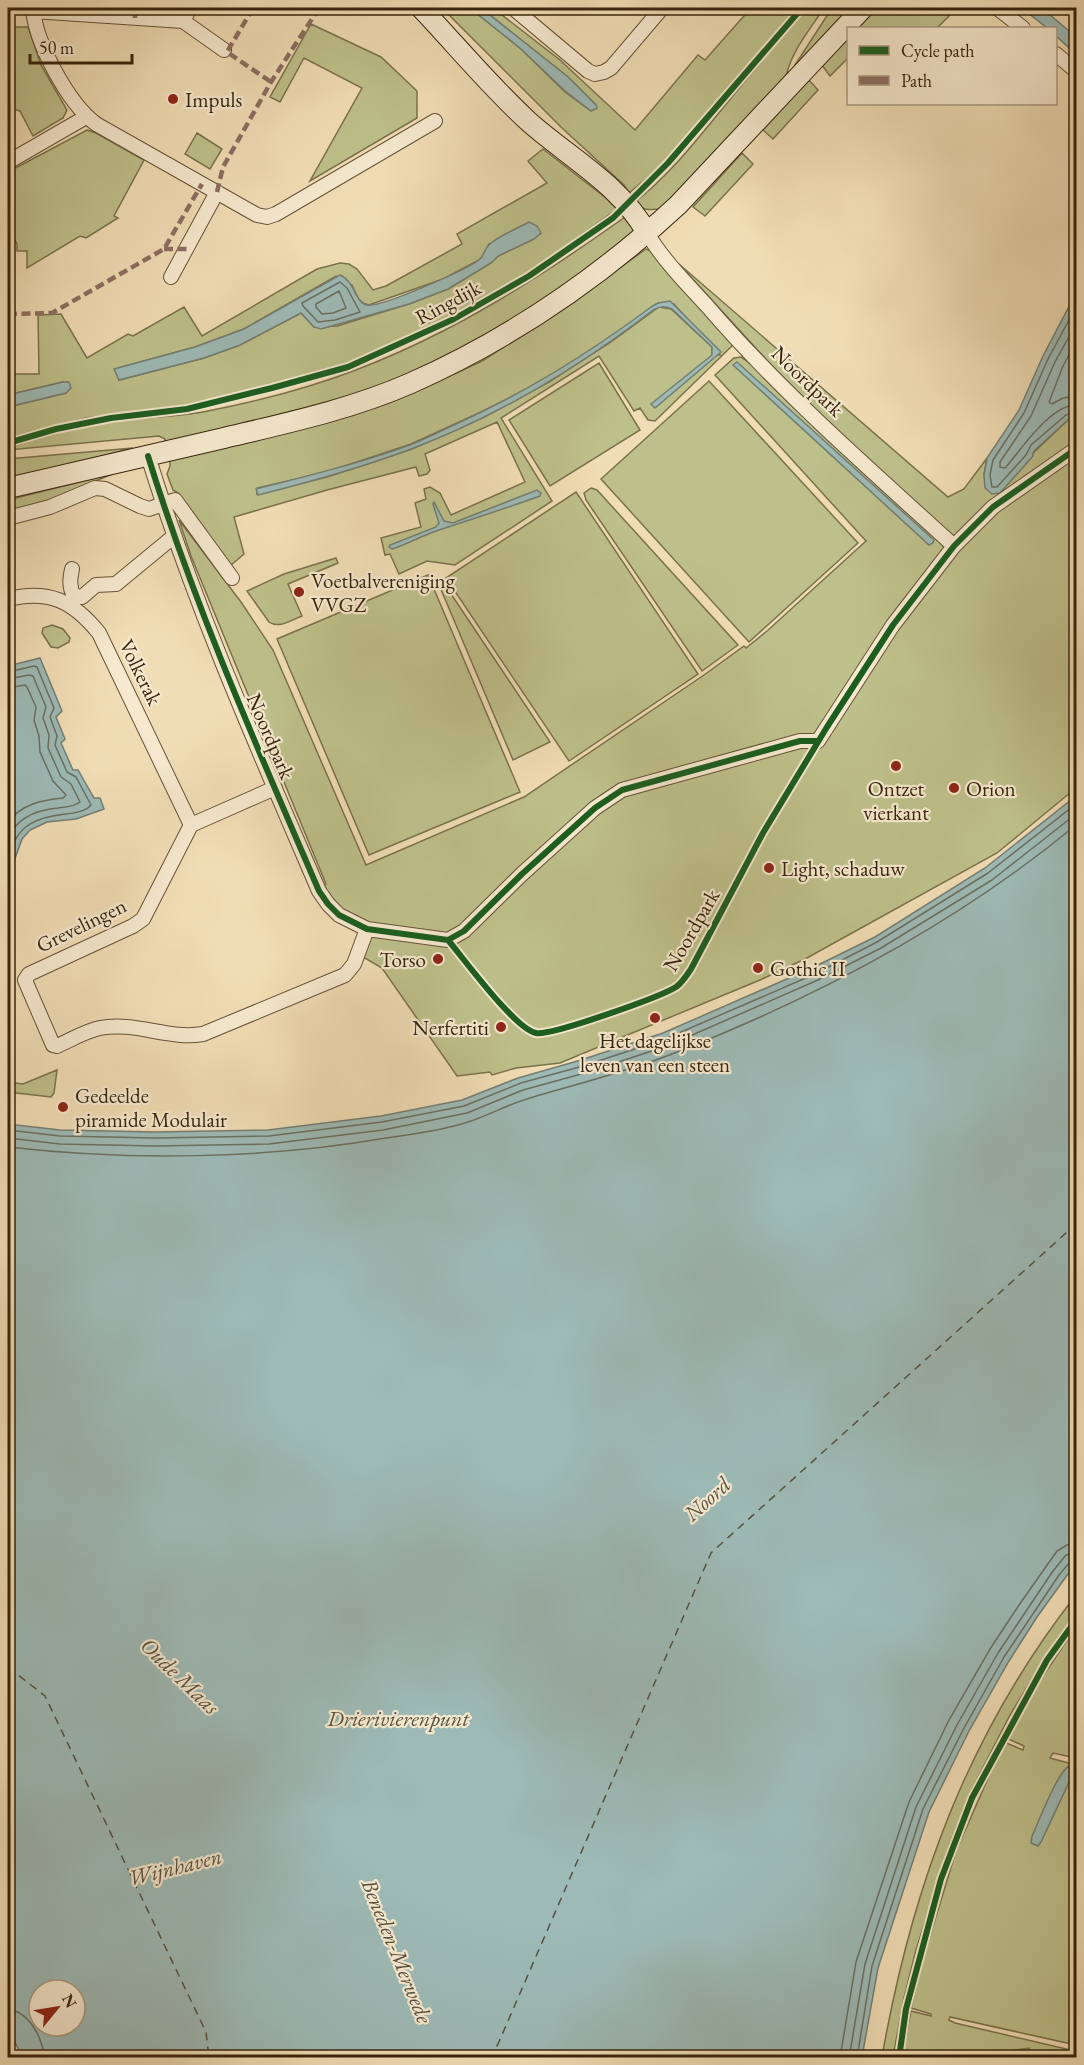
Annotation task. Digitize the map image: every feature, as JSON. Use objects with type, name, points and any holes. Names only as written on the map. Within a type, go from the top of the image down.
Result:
[{"type":"main road","points":[[421,8],[526,119],[593,172],[627,205],[647,233]]},
{"type":"main road","points":[[8,488],[327,412],[410,384],[478,351],[554,304],[647,233],[678,205],[863,8]]},
{"type":"street","points":[[183,21],[190,8]]},
{"type":"street","points":[[513,8],[595,75],[611,68],[662,8]]},
{"type":"street","points":[[997,8],[1022,27]]},
{"type":"street","points":[[224,51],[183,21],[33,9],[37,30],[48,55],[61,80],[86,117],[257,215],[267,217],[276,214],[435,121]]},
{"type":"street","points":[[1057,55],[1077,71]]},
{"type":"street","points":[[8,162],[86,117]]},
{"type":"street","points":[[171,277],[217,192]]},
{"type":"street","name":"Noordpark","points":[[647,233],[665,258],[765,370],[954,546]]},
{"type":"street","name":"Noordpark","points":[[148,456],[173,537],[205,621],[319,891],[339,915],[367,929],[448,940],[464,931],[595,807],[622,790],[800,741],[818,741],[893,625],[954,546],[993,507],[1077,449]]},
{"type":"street","points":[[8,518],[50,507],[95,488],[105,489],[149,509],[175,500],[232,579]]},
{"type":"street","points":[[72,569],[70,585],[72,591],[74,596],[82,597],[96,585],[116,584],[173,537]]},
{"type":"street","name":"Volkerak","points":[[8,598],[38,595],[54,597],[69,604],[87,618],[99,633],[191,825]]},
{"type":"street","points":[[191,825],[274,788]]},
{"type":"street","name":"Grevelingen","points":[[191,825],[143,919],[133,926],[28,974],[25,980],[27,986],[53,1045],[57,1047],[99,1028],[113,1026],[146,1029],[181,1036],[204,1034],[345,975],[354,964],[367,929]]},
{"type":"green space","points":[[442,8],[470,8],[521,49],[565,92],[591,111],[596,105],[568,77],[481,8],[493,8],[560,60],[635,130],[698,55],[705,60],[751,8],[797,8],[696,128],[653,173],[629,193],[624,185],[562,128]]},
{"type":"green space","points":[[807,8],[824,8],[795,53],[785,83],[661,209],[640,207],[635,202],[684,155]]},
{"type":"green space","points":[[832,8],[855,8],[795,69],[795,65]]},
{"type":"green space","points":[[877,8],[957,8],[938,27],[858,27]]},
{"type":"green space","points":[[311,24],[381,57],[417,91],[417,118],[310,181],[362,88],[304,58],[280,102],[270,97]]},
{"type":"green space","points":[[8,27],[28,27],[41,65],[67,110],[63,118],[33,136],[20,111],[8,108]]},
{"type":"green space","points":[[847,39],[847,60],[830,76],[822,65]]},
{"type":"green space","points":[[809,80],[818,90],[773,139],[763,130]]},
{"type":"green space","points":[[87,130],[144,160],[114,216],[118,218],[86,238],[80,236],[27,268],[27,251],[17,251],[17,244],[8,228],[8,172]]},
{"type":"green space","points":[[197,133],[222,149],[210,169],[185,154]]},
{"type":"green space","points":[[543,149],[617,209],[534,269],[437,325],[358,360],[315,374],[204,403],[86,418],[8,440],[8,407],[66,393],[63,382],[8,395],[8,374],[39,374],[38,315],[61,314],[87,358],[128,334],[133,336],[184,307],[202,336],[317,269],[340,263],[349,264],[357,269],[373,290],[386,286],[462,244],[457,234],[547,183],[528,161]],"holes":[[[534,239],[498,256],[491,263],[448,289],[409,304],[337,326],[314,327],[301,313],[240,345],[204,358],[119,380],[115,369],[195,347],[244,329],[336,276],[352,285],[360,300],[369,305],[443,279],[481,259],[489,244]]]},
{"type":"green space","points":[[742,153],[753,164],[705,216],[693,207]]},
{"type":"green space","points":[[625,217],[634,230],[626,241],[543,301],[473,345],[415,373],[354,395],[165,444],[165,439],[159,436],[8,450],[8,448],[62,431],[118,420],[197,413],[247,403],[343,375],[397,353],[465,320],[530,281]]},
{"type":"green space","points":[[646,249],[651,251],[735,343],[655,421],[648,420],[640,408],[634,411],[599,356],[501,418],[552,501],[455,565],[427,561],[399,574],[390,554],[385,555],[381,538],[421,527],[415,503],[426,499],[424,489],[430,487],[440,493],[451,515],[525,482],[497,422],[425,454],[430,470],[427,474],[419,476],[416,467],[234,517],[244,554],[230,566],[191,510],[173,490],[167,474],[170,457],[422,389],[482,361],[552,316]],"holes":[[[658,303],[674,304],[720,355],[712,355],[712,347],[671,309],[659,307],[611,342],[549,382],[484,417],[412,449],[327,477],[257,494],[257,488],[327,472],[411,444],[547,379],[609,339]]]},
{"type":"green space","points":[[679,264],[948,497],[964,489],[987,458],[984,475],[1033,453],[1069,419],[1076,418],[1076,788],[997,853],[805,959],[760,980],[560,1063],[516,1068],[492,1075],[490,1072],[457,1076],[382,968],[363,957],[367,945],[323,886],[326,884],[191,556],[179,520],[241,602],[273,650],[366,865],[524,797],[744,646],[746,648],[866,541],[715,375],[734,358],[741,357],[755,367],[778,392],[931,520],[785,380]]},
{"type":"green space","points":[[599,363],[640,430],[550,486],[509,420]]},
{"type":"green space","points":[[709,381],[858,543],[749,642],[601,479]]},
{"type":"green space","points":[[133,448],[8,480],[8,459]]},
{"type":"green space","points":[[115,473],[27,509],[8,514],[8,500]]},
{"type":"green space","points":[[591,488],[597,490],[738,645],[702,671],[586,500],[584,493]]},
{"type":"green space","points":[[576,492],[698,674],[569,761],[446,578]]},
{"type":"green space","points":[[336,558],[338,563],[288,584],[302,616],[285,623],[277,625],[269,622],[247,591],[284,574]]},
{"type":"green space","points":[[428,575],[520,792],[369,855],[277,639]]},
{"type":"green space","points":[[443,582],[550,742],[513,760],[440,587]]},
{"type":"green space","points":[[52,625],[63,629],[70,638],[69,642],[58,648],[51,647],[42,633],[43,628]]},
{"type":"green space","points":[[57,1070],[54,1093],[51,1097],[8,1092],[8,1082],[23,1084]]},
{"type":"green space","points":[[1076,1595],[1076,1613],[1049,1651],[1010,1715],[969,1795],[949,1846],[916,1950],[893,2057],[882,2057],[910,1932],[928,1872],[950,1814],[975,1757],[1004,1701],[1038,1647]]},
{"type":"green space","points":[[1076,1627],[1076,1747],[1074,1751],[1076,1758],[1053,1753],[1050,1758],[1076,1765],[1076,2045],[950,2017],[949,2020],[1075,2051],[1075,2056],[1030,2057],[1029,2048],[972,2057],[902,2058],[911,2011],[931,2016],[931,2014],[911,2008],[924,1956],[956,1851],[1004,1742],[1023,1750],[1024,1746],[1006,1738],[1037,1685]]},
{"type":"water","points":[[470,8],[481,8],[568,77],[597,108],[591,111],[565,91],[521,49]]},
{"type":"water","points":[[1022,8],[1042,8],[1076,37],[1076,54],[1057,37],[1057,27],[1046,27]]},
{"type":"water","points":[[529,222],[537,226],[541,233],[534,239],[498,256],[491,263],[448,289],[409,304],[321,329],[314,327],[301,313],[240,345],[204,358],[119,380],[114,369],[195,347],[244,329],[340,275],[349,282],[363,303],[367,305],[388,301],[471,265],[481,258],[492,242]]},
{"type":"water","points":[[1076,293],[1076,418],[1069,419],[1035,450],[1033,456],[1000,493],[992,494],[985,488],[984,475],[987,458],[1019,410],[1043,356]]},
{"type":"water","points":[[670,301],[721,352],[655,408],[651,404],[712,355],[712,347],[672,309],[664,307],[653,310],[596,351],[507,406],[444,436],[373,462],[258,495],[256,489],[372,458],[410,445],[482,412],[580,356],[651,307]]},
{"type":"water","points":[[737,362],[934,540],[933,543],[929,545],[733,365]]},
{"type":"water","points":[[69,382],[71,388],[66,393],[8,407],[8,395]]},
{"type":"water","points":[[537,490],[541,493],[540,496],[433,532],[404,545],[392,549],[389,547],[436,527],[439,523],[434,502],[444,521],[453,523]]},
{"type":"water","points":[[40,658],[62,711],[56,717],[65,739],[61,743],[73,770],[78,770],[94,798],[100,798],[104,809],[76,819],[47,822],[30,830],[22,839],[8,878],[8,666]]},
{"type":"water","points":[[1076,796],[1076,1563],[1009,1661],[969,1731],[929,1812],[878,1968],[862,2057],[22,2057],[8,2027],[8,1124],[60,1130],[155,1132],[268,1130],[381,1116],[462,1100],[518,1078],[663,1033],[812,968],[875,937],[985,868]]},
{"type":"water","points":[[1069,1766],[1073,1768],[1071,1778],[1041,1842],[1038,1846],[1031,1843],[1054,1787]]},
{"type":"ferry route","points":[[489,2058],[498,2044],[711,1553],[1076,1224]]},
{"type":"ferry route","points":[[8,1667],[45,1696],[206,2032],[209,2058]]},
{"type":"marked path","points":[[135,8],[135,18]]},
{"type":"marked path","points":[[253,8],[227,52],[271,82]]},
{"type":"marked path","points":[[217,192],[223,167],[271,82],[319,8]]},
{"type":"marked path","points":[[8,314],[52,313],[164,249],[202,184]]},
{"type":"marked path","points":[[164,249],[187,249]]},
{"type":"cycle path","name":"Ringdijk","points":[[8,443],[56,429],[111,418],[187,409],[348,367],[454,319],[529,276],[613,218],[668,163],[802,8]]},
{"type":"cycle path","points":[[448,940],[503,1007],[527,1029],[536,1033],[606,1015],[666,992],[678,985],[691,969],[763,833],[827,727],[893,625],[954,546],[993,507],[1076,449]]},
{"type":"cycle path","points":[[148,456],[185,567],[206,621],[319,891],[339,915],[367,929],[448,940],[464,931],[522,874],[595,808],[622,790],[800,741],[818,741]]},
{"type":"cycle path","points":[[899,2058],[906,2009],[941,1879],[972,1798],[1047,1660],[1076,1620]]},
{"type":"place","name":"Impuls","points":[[173,99]]},
{"type":"place","name":"Voetbalvereniging VVGZ","points":[[299,592]]},
{"type":"place","name":"Ontzet vierkant","points":[[896,766]]},
{"type":"place","name":"Orion","points":[[954,788]]},
{"type":"place","name":"Light, schaduw","points":[[769,868]]},
{"type":"place","name":"Torso","points":[[438,959]]},
{"type":"place","name":"Gothic II","points":[[758,968]]},
{"type":"place","name":"Het dagelijkse leven van een steen","points":[[655,1018]]},
{"type":"place","name":"Nerfertiti","points":[[501,1027]]},
{"type":"place","name":"Gedeelde piramide Modulair","points":[[63,1107]]},
{"type":"water label","name":"Noord","points":[[707,1499]]},
{"type":"water label","name":"Oude Maas","points":[[180,1676]]},
{"type":"water label","name":"Drierivierenpunt","points":[[398,1718]]},
{"type":"water label","name":"Wijnhaven","points":[[175,1867]]},
{"type":"water label","name":"Beneden-Merwede","points":[[397,1951]]}]
